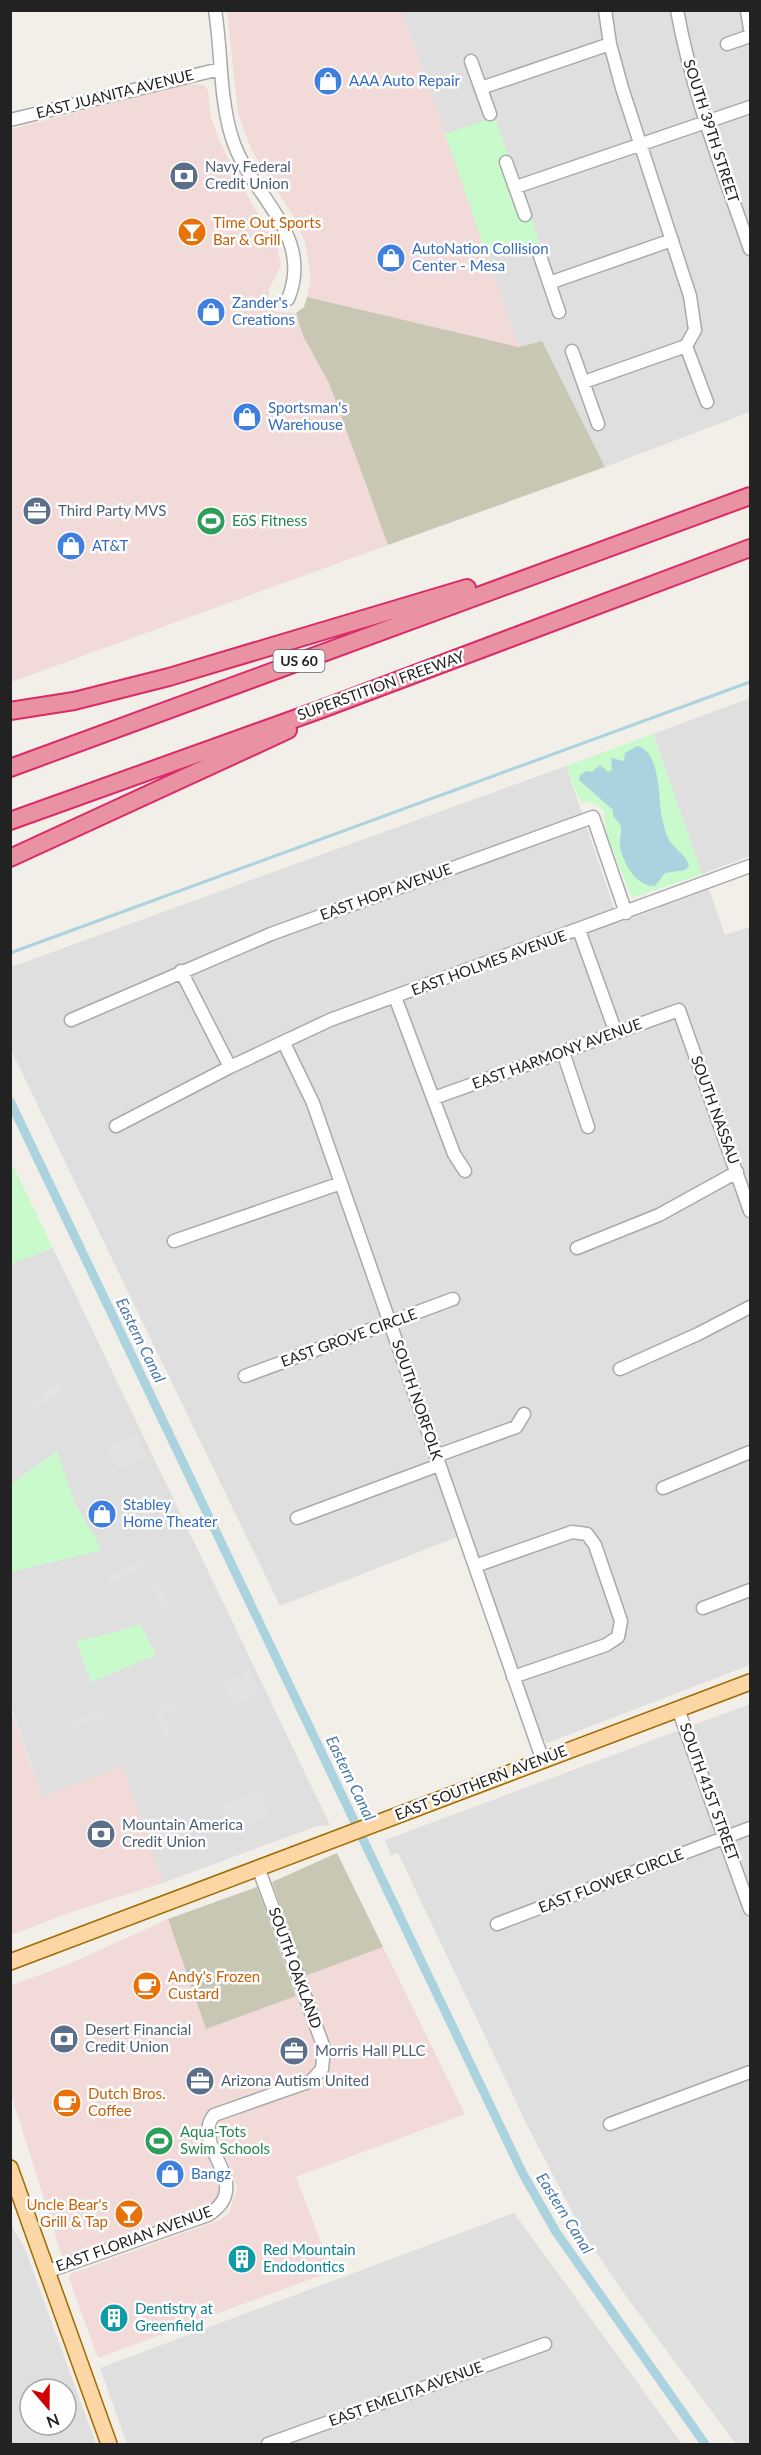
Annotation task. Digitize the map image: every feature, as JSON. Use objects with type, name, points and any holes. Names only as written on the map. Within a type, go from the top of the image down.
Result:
[{"type":"highway","points":[[10,711],[46,707],[169,677],[587,553],[750,495]]},
{"type":"highway","name":"SUPERSTITION FREEWAY","points":[[10,821],[322,709],[750,548]]},
{"type":"highway","name":"US 60","points":[[10,768],[587,553]]},
{"type":"highway","points":[[10,858],[163,786],[283,734],[322,709]]},
{"type":"main road","name":"EAST SOUTHERN AVENUE","points":[[10,1962],[750,1682]]},
{"type":"main road","points":[[10,2168],[109,2445]]},
{"type":"street","points":[[215,10],[224,108],[233,140],[249,174],[288,231],[296,260],[296,280],[288,299]]},
{"type":"street","points":[[584,382],[686,346],[694,330],[690,296],[609,44],[605,10]]},
{"type":"street","name":"SOUTH 39TH STREET","points":[[677,10],[684,48],[705,122],[750,249]]},
{"type":"street","points":[[747,10],[750,29]]},
{"type":"street","points":[[727,44],[750,36]]},
{"type":"street","points":[[481,88],[609,44]]},
{"type":"street","points":[[471,61],[490,114]]},
{"type":"street","name":"EAST JUANITA AVENUE","points":[[10,120],[220,69]]},
{"type":"street","points":[[516,187],[750,107]]},
{"type":"street","points":[[506,162],[525,215]]},
{"type":"street","points":[[549,283],[672,240]]},
{"type":"street","points":[[540,256],[559,312]]},
{"type":"street","points":[[686,346],[707,402]]},
{"type":"street","points":[[572,351],[598,424]]},
{"type":"street","name":"EAST HOPI AVENUE","points":[[70,1020],[271,934],[593,818],[626,913]]},
{"type":"street","name":"EAST HOLMES AVENUE","points":[[116,1126],[230,1067],[330,1020],[750,866]]},
{"type":"street","points":[[579,930],[616,1033]]},
{"type":"street","points":[[181,971],[230,1067]]},
{"type":"street","points":[[395,997],[454,1154],[465,1171]]},
{"type":"street","name":"EAST HARMONY AVENUE","points":[[434,1098],[679,1010]]},
{"type":"street","name":"SOUTH NASSAU","points":[[679,1010],[750,1210]]},
{"type":"street","name":"SOUTH NORFOLK","points":[[284,1043],[313,1103],[342,1183],[543,1761]]},
{"type":"street","points":[[562,1052],[588,1127]]},
{"type":"street","points":[[577,1248],[659,1215],[737,1172]]},
{"type":"street","points":[[174,1241],[342,1183]]},
{"type":"street","name":"EAST GROVE CIRCLE","points":[[245,1376],[453,1299]]},
{"type":"street","points":[[620,1368],[698,1334],[750,1307]]},
{"type":"street","points":[[297,1518],[516,1426],[524,1414]]},
{"type":"street","points":[[663,1488],[750,1452]]},
{"type":"street","points":[[475,1566],[572,1532],[587,1534],[595,1545],[621,1621],[618,1637],[606,1645],[513,1677]]},
{"type":"street","points":[[704,1608],[750,1590]]},
{"type":"street","name":"SOUTH 41ST STREET","points":[[678,1709],[750,1909]]},
{"type":"street","name":"EAST FLOWER CIRCLE","points":[[497,1924],[750,1828]]},
{"type":"street","name":"SOUTH OAKLAND","points":[[258,1867],[324,2048],[322,2069]]},
{"type":"street","name":"EAST FLORIAN AVENUE","points":[[46,2272],[208,2215],[219,2208],[226,2195],[227,2184],[208,2133],[209,2121],[214,2115],[311,2081],[322,2069]]},
{"type":"street","points":[[610,2124],[750,2072]]},
{"type":"street","name":"EAST EMELITA AVENUE","points":[[268,2445],[545,2344]]},
{"type":"shaded area","points":[[227,11],[402,11],[519,347],[307,297],[311,279],[305,242],[292,214],[252,151],[238,114]]},
{"type":"shaded area","points":[[402,11],[750,11],[750,412],[605,467],[542,342],[519,347]]},
{"type":"shaded area","points":[[185,85],[205,86],[208,91],[211,118],[221,144],[244,190],[277,245],[281,266],[269,289],[269,305],[277,312],[296,313],[303,336],[329,383],[388,545],[11,682],[11,129]]},
{"type":"shaded area","points":[[307,297],[519,347],[542,341],[605,467],[388,545],[329,383],[303,336],[296,313],[304,307]]},
{"type":"shaded area","points":[[750,698],[750,856],[702,874],[653,734]]},
{"type":"shaded area","points":[[566,766],[619,923],[709,889],[725,935],[750,927],[750,1665],[547,1743],[542,1737],[470,1532],[280,1606],[11,1050],[11,967]]},
{"type":"shaded area","points":[[53,1248],[330,1825],[317,1826],[163,1883],[123,1767],[42,1797],[11,1707],[10,1264]]},
{"type":"shaded area","points":[[58,1383],[63,1390],[32,1411],[28,1404]]},
{"type":"shaded area","points":[[135,1434],[146,1456],[117,1470],[106,1447]]},
{"type":"shaded area","points":[[143,1560],[146,1566],[109,1584],[106,1577]]},
{"type":"shaded area","points":[[157,1581],[171,1607],[163,1610],[151,1584]]},
{"type":"shaded area","points":[[248,1671],[260,1693],[233,1706],[222,1683]]},
{"type":"shaded area","points":[[174,1701],[177,1708],[164,1715],[171,1735],[165,1737],[155,1710]]},
{"type":"shaded area","points":[[750,1704],[750,2444],[736,2444],[626,2296],[585,2236],[528,2127],[398,1853],[391,1855],[385,1840]]},
{"type":"shaded area","points":[[10,1707],[42,1797],[123,1766],[163,1883],[74,1911],[11,1935]]},
{"type":"shaded area","points":[[101,1710],[103,1718],[73,1728],[72,1721]]},
{"type":"shaded area","points":[[260,1791],[271,1815],[232,1831],[223,1805]]},
{"type":"shaded area","points":[[337,1853],[383,1947],[305,1976],[272,1882]]},
{"type":"shaded area","points":[[257,1887],[296,1996],[206,2029],[168,1919]]},
{"type":"shaded area","points":[[168,1919],[206,2029],[296,1996],[305,1976],[383,1947],[465,2114],[296,2177],[330,2266],[327,2273],[98,2358],[69,2278],[70,2274],[219,2220],[229,2213],[237,2188],[219,2138],[204,2142],[220,2188],[220,2195],[212,2206],[70,2257],[62,2256],[11,2094],[10,1986],[69,1964]]},
{"type":"shaded area","points":[[514,2213],[682,2444],[127,2444],[100,2368]]},
{"type":"shaded area","points":[[10,2223],[25,2249],[72,2377],[18,2377],[18,2437],[78,2437],[78,2395],[96,2444],[11,2444]]},
{"type":"green space","points":[[495,117],[509,157],[503,160],[524,219],[531,217],[543,253],[535,255],[522,245],[496,254],[485,250],[445,134]]},
{"type":"green space","points":[[653,734],[702,874],[632,898],[606,833],[604,810],[589,801],[581,803],[566,766]]},
{"type":"green space","points":[[11,1162],[53,1248],[10,1264]]},
{"type":"green space","points":[[57,1451],[75,1503],[102,1550],[11,1572],[11,1484]]},
{"type":"green space","points":[[140,1623],[156,1655],[91,1682],[76,1641],[121,1631]]},
{"type":"water","points":[[637,746],[645,750],[654,766],[666,831],[670,841],[689,866],[685,870],[665,873],[655,886],[642,883],[632,873],[622,853],[621,827],[613,810],[579,780],[580,775],[586,771],[592,772],[600,765],[608,772],[612,770],[611,758],[624,761],[625,753]]},
{"type":"waterway","points":[[10,953],[750,682]]},
{"type":"waterway","name":"Eastern Canal","points":[[10,1101],[523,2174],[556,2232],[705,2444]]},
{"type":"place","name":"AAA Auto Repair","points":[[328,81]]},
{"type":"place","name":"Navy Federal Credit Union","points":[[184,176]]},
{"type":"place","name":"Time Out Sports Bar & Grill","points":[[192,232]]},
{"type":"place","name":"AutoNation Collision Center - Mesa","points":[[391,258]]},
{"type":"place","name":"Zander's Creations","points":[[211,312]]},
{"type":"place","name":"Sportsman's Warehouse","points":[[247,417]]},
{"type":"place","name":"Third Party MVS","points":[[37,511]]},
{"type":"place","name":"EōS Fitness","points":[[211,521]]},
{"type":"place","name":"AT&T","points":[[71,546]]},
{"type":"place","name":"Stabley Home Theater","points":[[102,1514]]},
{"type":"place","name":"Mountain America Credit Union","points":[[101,1834]]},
{"type":"place","name":"Andy's Frozen Custard","points":[[147,1986]]},
{"type":"place","name":"Desert Financial Credit Union","points":[[64,2039]]},
{"type":"place","name":"Morris Hall PLLC","points":[[294,2051]]},
{"type":"place","name":"Arizona Autism United","points":[[200,2081]]},
{"type":"place","name":"Dutch Bros. Coffee","points":[[67,2103]]},
{"type":"place","name":"Aqua-Tots Swim Schools","points":[[159,2141]]},
{"type":"place","name":"Bangz","points":[[170,2174]]},
{"type":"place","name":"Uncle Bear's Grill & Tap","points":[[129,2214]]},
{"type":"place","name":"Red Mountain Endodontics","points":[[242,2259]]},
{"type":"place","name":"Dentistry at Greenfield","points":[[114,2318]]}]
